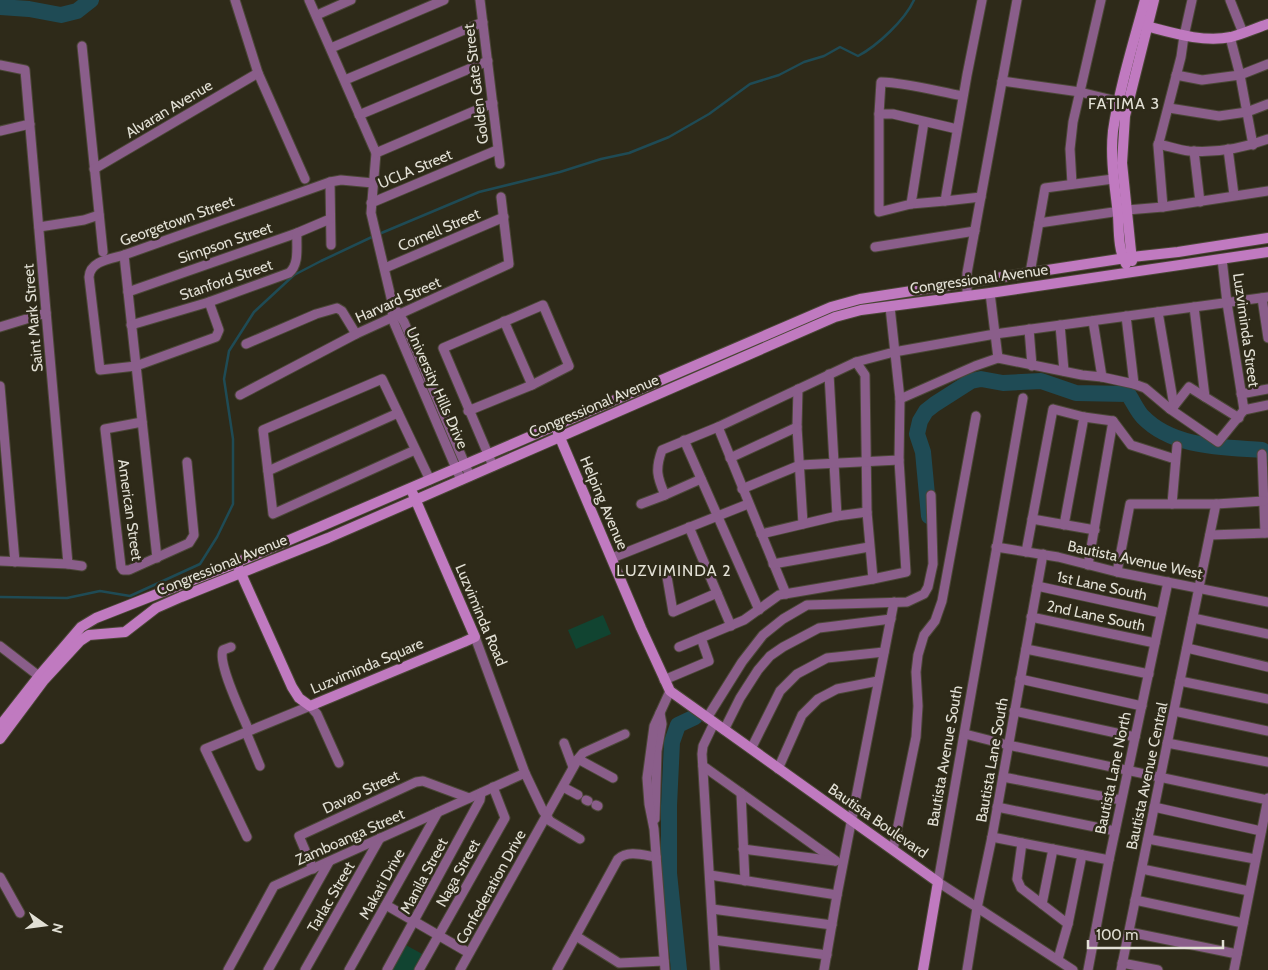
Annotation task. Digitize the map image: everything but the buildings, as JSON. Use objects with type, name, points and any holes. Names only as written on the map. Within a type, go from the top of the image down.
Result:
[{"type":"main road","points":[[1143,26],[1145,0]]},
{"type":"main road","points":[[1122,211],[1113,179],[1113,131],[1124,102],[1143,26],[1154,0]]},
{"type":"main road","points":[[1143,26],[1184,36],[1210,38],[1230,37],[1268,24]]},
{"type":"main road","points":[[1124,102],[1122,211],[1131,272]]},
{"type":"main road","name":"Congressional Avenue","points":[[0,726],[81,627],[96,618],[236,563],[842,303],[1268,238]]},
{"type":"main road","name":"Congressional Avenue","points":[[0,739],[41,678],[88,635],[125,632],[156,608],[181,596],[241,574],[416,500],[835,317],[861,310],[990,294],[1268,252]]},
{"type":"main road","points":[[554,425],[560,437]]},
{"type":"main road","name":"Helping Avenue","points":[[560,437],[670,691]]},
{"type":"main road","name":"Luzviminda Road","points":[[410,489],[475,636]]},
{"type":"main road","name":"Luzviminda Square","points":[[236,563],[292,687],[300,698],[310,706],[475,636]]},
{"type":"main road","name":"Bautista Boulevard","points":[[670,691],[938,882]]},
{"type":"main road","name":"Bautista Avenue South","points":[[923,970],[938,882]]},
{"type":"street","points":[[235,0],[258,73],[305,179]]},
{"type":"street","name":"University Hills Drive","points":[[309,0],[376,153],[371,203],[373,226],[396,316],[466,478]]},
{"type":"street","points":[[317,15],[351,0]]},
{"type":"street","points":[[331,48],[444,0]]},
{"type":"street","name":"Golden Gate Street","points":[[480,0],[500,164]]},
{"type":"street","points":[[945,201],[982,0]]},
{"type":"street","points":[[967,296],[967,273],[1017,0]]},
{"type":"street","points":[[1072,184],[1070,164],[1071,136],[1101,0]]},
{"type":"street","points":[[1164,208],[1158,144],[1169,108],[1192,0]]},
{"type":"street","points":[[1230,0],[1243,32]]},
{"type":"street","points":[[345,80],[483,22]]},
{"type":"street","points":[[1230,37],[1240,75],[1253,144]]},
{"type":"street","points":[[82,46],[103,252]]},
{"type":"street","points":[[360,115],[488,61]]},
{"type":"street","points":[[1176,75],[1202,80],[1240,75],[1268,64]]},
{"type":"street","name":"Saint Mark Street","points":[[0,66],[25,70],[68,564]]},
{"type":"street","name":"Alvaran Avenue","points":[[94,169],[258,73]]},
{"type":"street","points":[[1002,81],[1080,92],[1124,102]]},
{"type":"street","points":[[963,96],[921,89],[899,83],[882,82],[879,114],[879,212],[911,204],[981,197]]},
{"type":"street","points":[[376,153],[493,103]]},
{"type":"street","points":[[1169,108],[1219,116],[1247,112],[1268,104]]},
{"type":"street","points":[[879,114],[893,114],[958,129]]},
{"type":"street","points":[[911,204],[924,122]]},
{"type":"street","points":[[0,132],[30,124]]},
{"type":"street","points":[[1158,144],[1194,151],[1228,149],[1268,139]]},
{"type":"street","points":[[1228,149],[1234,195]]},
{"type":"street","name":"UCLA Street","points":[[371,203],[498,150]]},
{"type":"street","points":[[1194,151],[1200,202]]},
{"type":"street","points":[[1030,273],[1045,188],[1113,179]]},
{"type":"street","name":"Georgetown Street","points":[[136,366],[100,370],[89,272],[96,264],[330,182],[341,180],[373,183]]},
{"type":"street","points":[[330,182],[331,245]]},
{"type":"street","points":[[1039,223],[1122,211],[1164,208],[1234,195],[1268,191]]},
{"type":"street","name":"Harvard Street","points":[[240,395],[356,334],[509,264],[501,197]]},
{"type":"street","points":[[39,227],[84,220],[99,215]]},
{"type":"street","name":"Cornell Street","points":[[385,268],[504,217]]},
{"type":"street","name":"Simpson Street","points":[[128,292],[296,233],[330,219]]},
{"type":"street","points":[[874,247],[975,231]]},
{"type":"street","name":"Stanford Street","points":[[131,325],[209,302],[289,273],[294,269],[296,263],[296,233]]},
{"type":"street","points":[[124,255],[156,558]]},
{"type":"street","name":"Luzviminda Street","points":[[1222,259],[1241,394],[1242,414],[1268,405]]},
{"type":"street","points":[[990,294],[998,358]]},
{"type":"street","points":[[665,495],[658,478],[657,462],[662,450],[718,427],[856,362],[894,352],[1028,329],[1265,298],[1268,338]]},
{"type":"street","points":[[136,366],[216,337],[218,330],[209,302]]},
{"type":"street","points":[[468,411],[569,366],[543,304],[443,348],[468,411],[493,466]]},
{"type":"street","points":[[679,647],[744,620],[779,596],[906,572],[899,460],[900,399],[890,306]]},
{"type":"street","points":[[1194,307],[1205,397]]},
{"type":"street","points":[[246,344],[316,314],[336,308],[342,311],[356,334]]},
{"type":"street","points":[[1158,312],[1172,407]]},
{"type":"street","points":[[0,327],[46,313]]},
{"type":"street","points":[[1126,316],[1134,384]]},
{"type":"street","points":[[504,321],[532,384]]},
{"type":"street","points":[[1093,321],[1102,377]]},
{"type":"street","points":[[1060,325],[1064,371]]},
{"type":"street","points":[[1028,329],[1032,366]]},
{"type":"street","points":[[900,399],[998,358],[1134,384],[1144,388],[1172,407],[1218,442],[1242,414],[1205,397],[1189,387],[1172,407]]},
{"type":"street","points":[[856,362],[865,375],[867,512],[872,579]]},
{"type":"street","points":[[829,374],[837,516]]},
{"type":"street","points":[[415,450],[273,514],[263,430],[382,379],[430,480]]},
{"type":"street","points":[[0,386],[5,504],[14,562]]},
{"type":"street","points":[[798,389],[797,427],[803,524]]},
{"type":"street","points":[[1241,394],[1268,389]]},
{"type":"street","name":"Bautista Avenue South","points":[[938,882],[996,546],[1024,398]]},
{"type":"street","points":[[1026,552],[1053,409],[1084,417],[1113,421],[1131,445],[1176,459]]},
{"type":"street","points":[[268,471],[398,413]]},
{"type":"street","points":[[893,850],[916,737],[918,706],[916,672],[918,655],[924,635],[935,621],[942,601],[976,416]]},
{"type":"street","points":[[1064,525],[1084,417]]},
{"type":"street","points":[[1088,565],[1113,421]]},
{"type":"street","name":"American Street","points":[[142,422],[105,429],[121,567],[123,570],[129,570],[190,543],[194,535],[187,462]]},
{"type":"street","points":[[718,427],[786,594]]},
{"type":"street","points":[[730,458],[797,427]]},
{"type":"street","points":[[684,440],[759,610]]},
{"type":"street","points":[[1172,504],[1177,446]]},
{"type":"street","points":[[1210,535],[1266,533],[1264,501],[1266,481],[1262,454]]},
{"type":"street","points":[[742,489],[800,465],[899,460]]},
{"type":"street","points":[[641,504],[701,479]]},
{"type":"street","points":[[715,970],[703,766],[703,746],[711,721],[742,662],[762,635],[783,619],[807,605],[907,602],[924,594],[928,587],[933,564],[931,494]]},
{"type":"street","points":[[1117,572],[1130,504],[1216,504],[1264,501]]},
{"type":"street","points":[[612,558],[748,504]]},
{"type":"street","name":"Bautista Avenue Central","points":[[1122,966],[1216,504]]},
{"type":"street","points":[[761,534],[837,516],[867,512]]},
{"type":"street","points":[[1032,520],[1095,530]]},
{"type":"street","points":[[689,527],[730,626]]},
{"type":"street","points":[[774,564],[869,546]]},
{"type":"street","name":"Bautista Avenue West","points":[[996,546],[1043,554],[1117,572],[1268,602]]},
{"type":"street","name":"Bautista Lane South","points":[[967,970],[1043,554]]},
{"type":"street","points":[[0,561],[82,566]]},
{"type":"street","points":[[666,571],[673,612],[717,593]]},
{"type":"street","name":"Bautista Lane North","points":[[1088,970],[1121,800],[1168,582]]},
{"type":"street","name":"1st Lane South","points":[[1037,586],[1161,613]]},
{"type":"street","points":[[824,970],[837,895],[840,861],[852,820],[894,602]]},
{"type":"street","name":"2nd Lane South","points":[[1031,617],[1155,642]]},
{"type":"street","points":[[1193,618],[1268,634]]},
{"type":"street","points":[[724,730],[740,698],[758,670],[770,656],[783,647],[819,628],[890,619]]},
{"type":"street","name":"Luzviminda Road","points":[[475,636],[525,773]]},
{"type":"street","points":[[664,680],[709,661],[701,638]]},
{"type":"street","points":[[0,646],[41,678]]},
{"type":"street","points":[[231,647],[223,650],[221,656],[260,766]]},
{"type":"street","points":[[1187,648],[1268,667]]},
{"type":"street","points":[[1026,649],[1149,674]]},
{"type":"street","points":[[751,749],[780,691],[797,674],[827,658],[884,652]]},
{"type":"street","points":[[1020,680],[1142,706]]},
{"type":"street","points":[[778,769],[802,715],[818,699],[837,689],[878,681]]},
{"type":"street","points":[[1180,681],[1268,699]]},
{"type":"street","points":[[576,936],[618,966],[664,965],[654,829],[657,751],[662,724],[660,713],[670,691]]},
{"type":"street","points":[[247,837],[205,749],[310,706],[317,714],[339,763]]},
{"type":"street","points":[[1014,711],[1135,737]]},
{"type":"street","points":[[1174,711],[1268,731]]},
{"type":"street","points":[[576,763],[583,753],[625,734]]},
{"type":"street","points":[[965,734],[1008,745],[1268,799],[1234,970]]},
{"type":"street","points":[[1168,742],[1268,762]]},
{"type":"street","points":[[564,743],[576,763],[613,778]]},
{"type":"street","name":"Confederation Drive","points":[[460,970],[576,763]]},
{"type":"street","points":[[703,766],[840,861]]},
{"type":"street","points":[[525,773],[550,821],[580,839]]},
{"type":"street","name":"Zamboanga Street","points":[[228,970],[274,886],[525,773]]},
{"type":"street","points":[[1003,777],[1121,800]]},
{"type":"street","name":"Davao Street","points":[[313,869],[299,836],[416,782],[423,780],[469,798]]},
{"type":"street","name":"Naga Street","points":[[419,970],[505,818],[493,787]]},
{"type":"street","points":[[563,787],[589,801]]},
{"type":"street","name":"Manila Street","points":[[387,970],[480,800],[481,793]]},
{"type":"street","points":[[741,793],[745,881]]},
{"type":"street","points":[[997,807],[1115,831]]},
{"type":"street","points":[[1154,808],[1261,831]]},
{"type":"street","name":"Makati Drive","points":[[349,970],[438,812]]},
{"type":"street","points":[[992,837],[1109,860]]},
{"type":"street","name":"Tarlac Street","points":[[305,970],[380,838]]},
{"type":"street","points":[[1148,839],[1255,859]]},
{"type":"street","points":[[1022,843],[1018,884],[1068,924]]},
{"type":"street","points":[[743,849],[840,861]]},
{"type":"street","points":[[1042,904],[1053,849]]},
{"type":"street","points":[[562,969],[576,936],[618,859],[628,854],[656,857]]},
{"type":"street","points":[[1058,959],[1068,924],[1082,855]]},
{"type":"street","points":[[268,970],[329,862]]},
{"type":"street","points":[[1142,869],[1249,891]]},
{"type":"street","points":[[710,875],[837,895]]},
{"type":"street","points":[[0,877],[20,913]]},
{"type":"street","name":"Bautista Boulevard","points":[[938,882],[1073,970]]},
{"type":"street","points":[[1136,900],[1243,923]]},
{"type":"street","points":[[386,906],[469,953]]},
{"type":"street","points":[[712,909],[832,925]]},
{"type":"street","points":[[1129,932],[1237,954]]},
{"type":"street","points":[[714,940],[827,955]]},
{"type":"street","points":[[1122,966],[1156,970]]},
{"type":"green space","points":[[603,615],[611,634],[576,649],[568,630]]},
{"type":"green space","points":[[404,944],[424,955],[415,970],[389,970]]},
{"type":"waterway","points":[[0,7],[29,9],[61,15],[77,11],[91,0]]},
{"type":"waterway","points":[[379,234],[479,192],[629,153],[669,137],[709,114],[750,84],[779,75],[804,62],[824,56],[840,47],[858,56],[874,46],[890,32],[904,16],[914,0]]},
{"type":"waterway","points":[[0,597],[67,598],[100,591],[130,596],[200,564],[217,537],[233,504],[233,439],[224,379],[229,351],[254,312],[294,275],[374,236]]},
{"type":"waterway","points":[[929,516],[923,452],[917,434],[920,421],[926,411],[935,404],[971,381],[981,379],[1003,383],[1041,381],[1076,393],[1128,394],[1143,417],[1169,435],[1199,444],[1262,450],[1268,454]]},
{"type":"waterway","points":[[679,970],[669,873],[669,806],[672,742],[678,725],[695,717]]},
{"type":"district","name":"FATIMA 3","points":[[1124,103]]},
{"type":"district","name":"LUZVIMINDA 2","points":[[674,570]]}]
